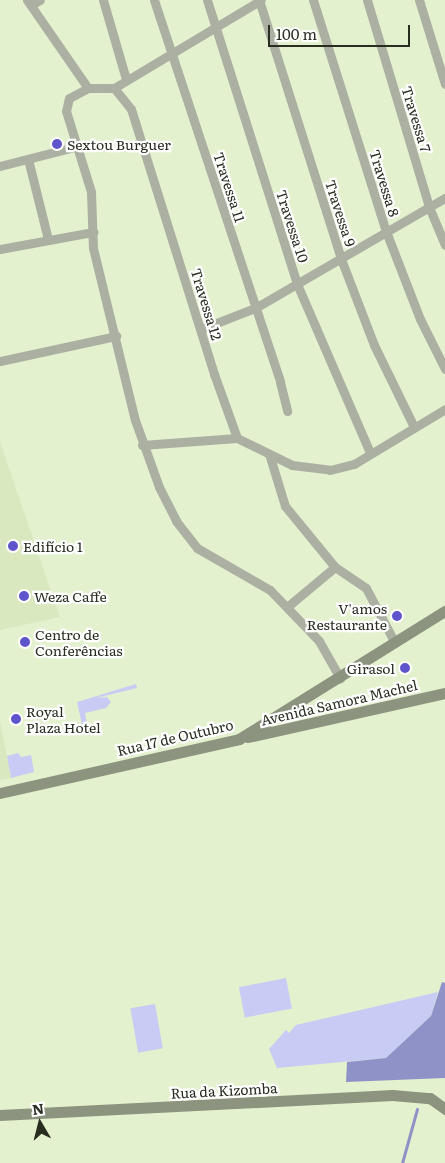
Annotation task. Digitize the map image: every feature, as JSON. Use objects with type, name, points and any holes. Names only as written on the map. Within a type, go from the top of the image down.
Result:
[{"type":"main road","name":"Rua 17 de Outubro","points":[[0,793],[239,739],[445,611]]},
{"type":"main road","name":"Avenida Samora Machel","points":[[239,739],[445,694]]},
{"type":"main road","name":"Rua da Kizomba","points":[[0,1115],[392,1095],[430,1098],[445,1109]]},
{"type":"street","points":[[40,0],[29,2],[88,88]]},
{"type":"street","points":[[103,0],[126,79]]},
{"type":"street","name":"Travessa 11","points":[[154,0],[280,382],[287,411]]},
{"type":"street","name":"Travessa 10","points":[[207,0],[297,284],[370,453]]},
{"type":"street","points":[[260,0],[172,55],[126,79],[114,88],[88,88],[69,98],[66,104],[74,148],[91,192],[93,248],[142,445],[167,506],[192,542],[221,562],[253,578],[287,607],[319,641],[340,678]]},
{"type":"street","name":"Travessa 9","points":[[260,0],[341,259],[374,345],[414,427]]},
{"type":"street","name":"Travessa 8","points":[[314,0],[386,234],[420,319],[445,369]]},
{"type":"street","name":"Travessa 7","points":[[367,0],[429,207],[445,245]]},
{"type":"street","points":[[418,0],[445,84]]},
{"type":"street","name":"Travessa 12","points":[[114,88],[131,109],[237,438]]},
{"type":"street","points":[[0,166],[74,148]]},
{"type":"street","points":[[28,159],[48,239]]},
{"type":"street","points":[[201,329],[255,308],[386,234],[445,198]]},
{"type":"street","points":[[0,249],[93,232]]},
{"type":"street","points":[[0,361],[116,336]]},
{"type":"street","points":[[142,445],[237,438],[270,457],[305,469],[330,470],[344,468],[445,409]]},
{"type":"street","points":[[270,457],[285,506],[335,566],[366,588],[395,643]]},
{"type":"street","points":[[287,607],[335,566]]},
{"type":"shaded area","points":[[0,442],[60,617],[0,630]]},
{"type":"shaded area","points":[[136,684],[137,688],[96,698],[107,697],[111,702],[106,708],[85,713],[87,724],[82,725],[77,702]]},
{"type":"shaded area","points":[[0,721],[11,778],[0,780]]},
{"type":"shaded area","points":[[18,753],[21,757],[31,755],[34,772],[11,778],[7,756]]},
{"type":"shaded area","points":[[286,978],[292,1008],[245,1018],[239,987]]},
{"type":"shaded area","points":[[442,982],[445,983],[445,1078],[346,1082],[347,1062],[386,1058],[431,1016]]},
{"type":"shaded area","points":[[438,992],[431,1016],[386,1058],[277,1068],[269,1049],[286,1030],[289,1033],[296,1025]]},
{"type":"shaded area","points":[[155,1004],[163,1048],[138,1053],[130,1008]]},
{"type":"waterway","points":[[402,1163],[417,1109]]},
{"type":"place","name":"Sextou Burguer","points":[[57,144]]},
{"type":"place","name":"Edifício 1","points":[[13,546]]},
{"type":"place","name":"Weza Caffe","points":[[24,596]]},
{"type":"place","name":"V'amos Restaurante","points":[[397,616]]},
{"type":"place","name":"Centro de Conferências","points":[[25,642]]},
{"type":"place","name":"Girasol","points":[[405,668]]},
{"type":"place","name":"Royal Plaza Hotel","points":[[16,719]]}]
